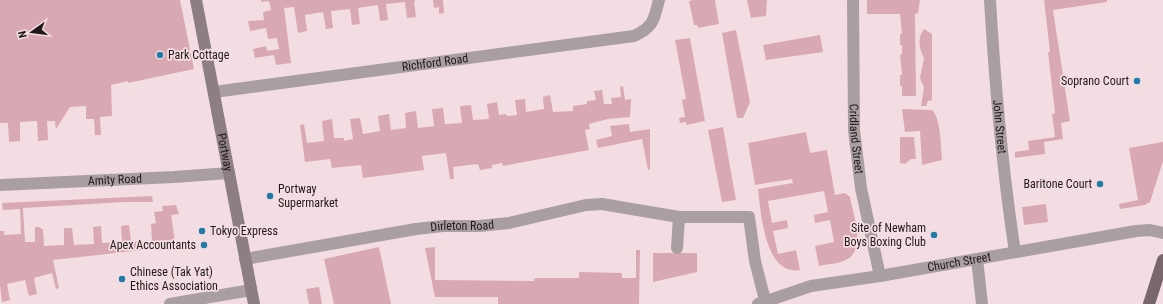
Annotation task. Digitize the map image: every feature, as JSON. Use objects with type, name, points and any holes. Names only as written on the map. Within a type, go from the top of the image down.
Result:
[{"type":"main road","name":"Portway","points":[[196,0],[254,304]]},
{"type":"main road","points":[[1149,304],[1163,260]]},
{"type":"street","name":"Richford Road","points":[[214,92],[634,36],[645,31],[653,24],[659,0]]},
{"type":"street","name":"Cridland Street","points":[[853,0],[854,130],[861,188],[880,276]]},
{"type":"street","name":"John Street","points":[[990,0],[997,112],[1004,181],[1015,252]]},
{"type":"street","name":"Amity Road","points":[[0,185],[229,173]]},
{"type":"street","name":"Dirleton Road","points":[[245,259],[416,229],[443,226],[480,226],[509,223],[586,205],[602,204],[679,217],[749,217],[762,302]]},
{"type":"street","points":[[677,248],[679,217]]},
{"type":"street","name":"Church Street","points":[[762,302],[811,286],[880,276],[1136,232],[1150,230],[1163,233]]},
{"type":"street","points":[[977,259],[982,304]]},
{"type":"street","points":[[170,304],[251,290]]},
{"type":"shaded area","points":[[0,0],[180,0],[194,69],[128,83],[128,81],[111,85],[112,116],[100,117],[101,135],[95,135],[94,119],[86,119],[86,106],[70,107],[56,129],[55,121],[47,121],[48,140],[38,141],[37,121],[20,122],[20,141],[9,142],[8,123],[0,123]]},
{"type":"shaded area","points":[[261,0],[416,0],[414,1],[416,17],[407,18],[405,2],[386,4],[388,20],[380,21],[378,5],[358,8],[360,24],[352,25],[350,9],[331,11],[333,28],[326,29],[323,12],[305,15],[307,31],[298,33],[294,7],[284,8],[291,63],[276,65],[274,55],[255,58],[253,49],[266,46],[267,51],[279,49],[277,38],[268,39],[266,28],[250,31],[248,21],[264,20],[263,12],[271,10],[269,1],[261,2]]},
{"type":"shaded area","points":[[433,0],[443,0],[444,13],[439,14],[439,7],[434,8]]},
{"type":"shaded area","points":[[715,0],[719,24],[698,28],[697,25],[694,25],[689,1]]},
{"type":"shaded area","points":[[747,0],[767,0],[766,16],[751,18]]},
{"type":"shaded area","points":[[867,0],[920,0],[918,13],[915,14],[916,96],[902,96],[902,86],[900,86],[900,75],[902,75],[900,55],[902,54],[902,45],[900,45],[900,34],[902,34],[900,14],[867,14]]},
{"type":"shaded area","points":[[1044,0],[1107,0],[1107,2],[1053,10],[1070,121],[1061,123],[1063,139],[1044,142],[1045,154],[1015,158],[1015,152],[1029,150],[1028,141],[1055,137],[1052,114],[1055,113]]},
{"type":"shaded area","points":[[924,29],[932,34],[932,100],[928,101],[926,106],[921,106],[924,87],[920,78],[924,58],[920,47],[920,36]]},
{"type":"shaded area","points":[[736,30],[750,102],[743,118],[737,118],[722,33]]},
{"type":"shaded area","points":[[820,35],[823,52],[766,60],[763,45]]},
{"type":"shaded area","points":[[690,38],[705,121],[686,125],[686,122],[680,123],[679,118],[685,117],[682,100],[686,99],[675,40]]},
{"type":"shaded area","points":[[623,86],[625,100],[631,99],[630,117],[608,119],[589,124],[590,129],[585,130],[589,150],[503,166],[502,163],[492,165],[492,168],[480,170],[478,164],[453,167],[454,179],[450,179],[446,153],[422,156],[424,170],[363,178],[361,165],[332,168],[330,159],[305,162],[300,125],[304,124],[307,143],[324,141],[322,121],[332,119],[334,138],[344,138],[344,141],[353,139],[350,119],[360,118],[363,134],[380,131],[378,116],[389,114],[391,130],[406,128],[405,113],[416,111],[418,128],[434,126],[432,109],[443,108],[445,124],[462,123],[460,106],[471,105],[473,120],[489,119],[487,104],[497,102],[499,115],[517,115],[515,100],[525,99],[526,112],[544,109],[543,97],[550,95],[553,112],[573,111],[573,106],[587,104],[587,101],[596,100],[594,91],[602,90],[604,104],[612,104],[611,98],[621,97],[620,87]]},
{"type":"shaded area","points":[[902,109],[932,110],[939,126],[942,160],[922,165],[920,131],[905,132]]},
{"type":"shaded area","points":[[629,124],[630,132],[650,129],[650,169],[648,170],[642,139],[598,148],[596,140],[612,136],[610,126]]},
{"type":"shaded area","points":[[723,127],[736,200],[722,202],[708,130]]},
{"type":"shaded area","points":[[806,132],[810,153],[827,150],[835,195],[845,193],[850,197],[856,222],[856,248],[852,255],[846,260],[819,266],[815,246],[834,242],[830,220],[815,223],[814,215],[828,212],[824,191],[768,201],[772,223],[787,220],[788,228],[773,231],[778,254],[796,250],[800,270],[788,269],[779,263],[772,254],[767,241],[763,227],[758,189],[793,183],[792,179],[755,185],[748,143]]},
{"type":"shaded area","points":[[900,137],[914,137],[916,159],[911,159],[905,164],[900,163]]},
{"type":"shaded area","points":[[1163,142],[1163,161],[1150,202],[1145,205],[1120,209],[1119,204],[1138,200],[1129,148]]},
{"type":"shaded area","points":[[152,196],[153,202],[125,202],[23,208],[25,242],[35,242],[35,227],[40,227],[43,229],[44,246],[64,245],[64,228],[72,228],[74,245],[94,244],[93,227],[101,226],[102,243],[122,242],[121,226],[129,225],[131,242],[152,241],[151,224],[156,223],[154,212],[163,211],[162,206],[176,205],[179,214],[171,215],[175,242],[159,243],[160,248],[53,260],[59,288],[56,289],[52,273],[34,278],[37,294],[29,296],[25,280],[7,284],[10,300],[2,302],[0,285],[0,231],[4,231],[4,235],[21,234],[20,209],[3,210],[2,203]]},
{"type":"shaded area","points":[[1046,204],[1048,222],[1024,225],[1022,207]]},
{"type":"shaded area","points":[[379,247],[391,304],[334,304],[324,259]]},
{"type":"shaded area","points":[[435,247],[435,280],[534,281],[534,279],[537,278],[579,278],[579,272],[622,273],[622,278],[636,278],[636,250],[640,250],[639,304],[498,304],[498,297],[435,297],[425,248]]},
{"type":"shaded area","points":[[653,253],[697,253],[697,272],[653,282]]},
{"type":"shaded area","points":[[319,287],[322,304],[309,304],[306,289]]},
{"type":"place","name":"Park Cottage","points":[[160,55]]},
{"type":"place","name":"Soprano Court","points":[[1137,81]]},
{"type":"place","name":"Baritone Court","points":[[1100,184]]},
{"type":"place","name":"Portway Supermarket","points":[[270,196]]},
{"type":"place","name":"Tokyo Express","points":[[202,231]]},
{"type":"place","name":"Site of Newham Boys Boxing Club","points":[[934,235]]},
{"type":"place","name":"Apex Accountants","points":[[204,245]]},
{"type":"place","name":"Chinese (Tak Yat) Ethics Association","points":[[122,279]]}]
